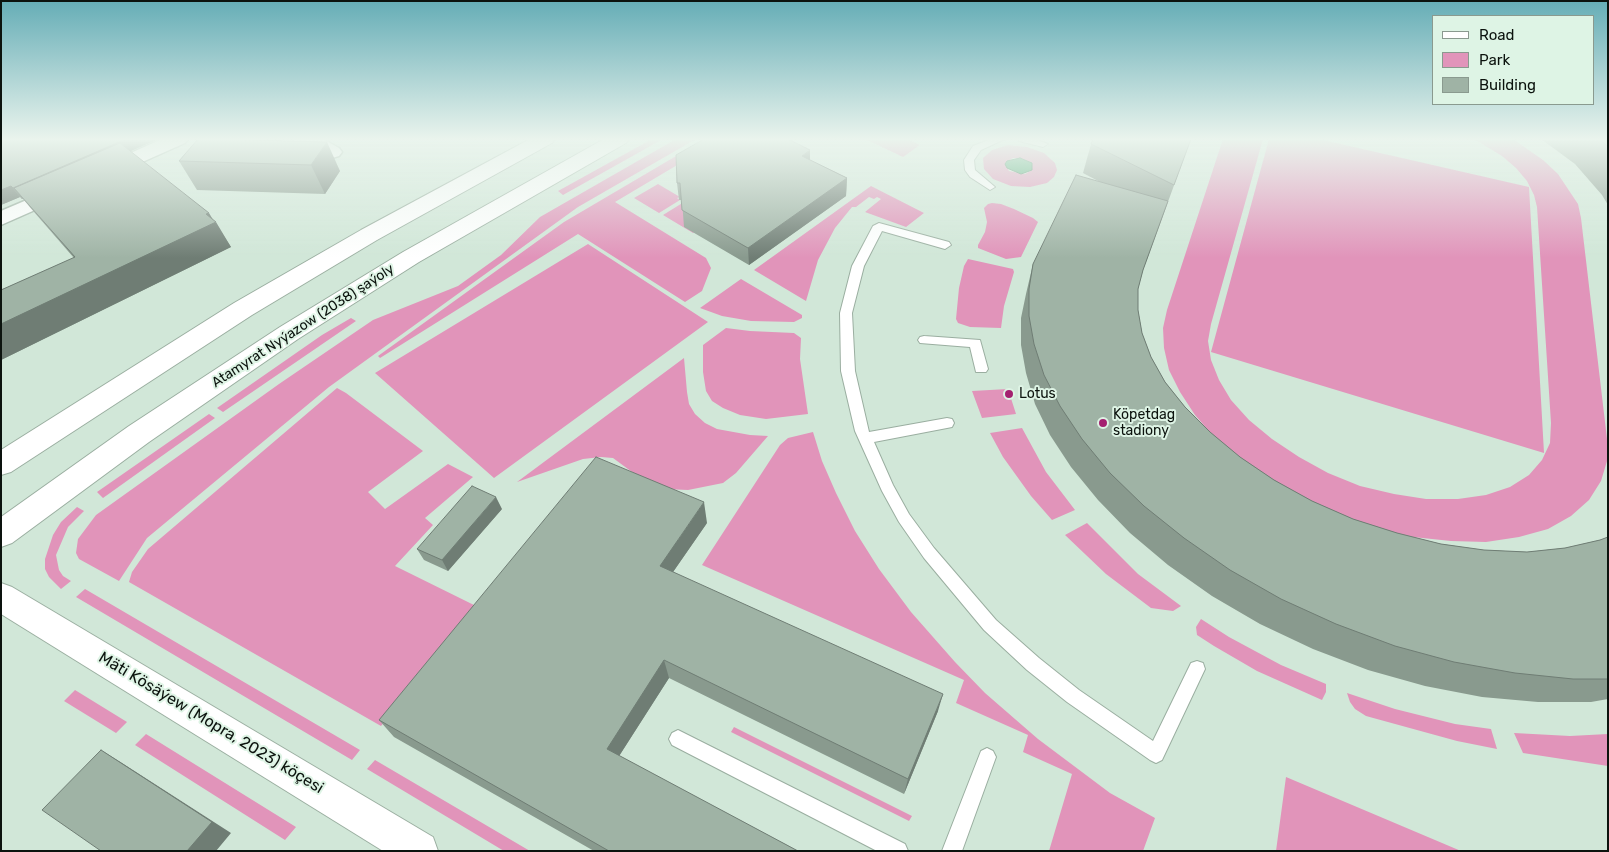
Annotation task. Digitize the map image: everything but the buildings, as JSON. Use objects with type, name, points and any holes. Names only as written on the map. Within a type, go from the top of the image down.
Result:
[{"type":"main road","points":[[1,464],[243,310],[378,230],[472,179]]},
{"type":"main road","name":"Atamyrat Nyýazow (2038) şaýoly","points":[[1,534],[107,456],[289,333],[411,257],[546,179]]},
{"type":"main road","name":"Mäti Kösäýew (Mopra, 2023) köçesi","points":[[1,597],[397,845]]},
{"type":"street","points":[[1,219],[89,179]]},
{"type":"lane","points":[[979,179],[990,187]]},
{"type":"lane","points":[[945,245],[879,226],[858,266],[846,313],[846,352],[854,400],[865,438],[887,487],[904,518],[959,590],[990,625],[1033,664],[1118,729],[1156,754],[1197,669]]},
{"type":"lane","points":[[924,340],[976,343],[980,369]]},
{"type":"lane","points":[[865,438],[947,423]]},
{"type":"lane","points":[[678,739],[898,851]]},
{"type":"lane","points":[[952,851],[987,757]]},
{"type":"green space","points":[[580,179],[592,179],[563,195],[558,191]]},
{"type":"green space","points":[[607,179],[627,179],[578,207],[329,387],[147,538],[119,581],[79,559],[76,553],[78,539],[96,515],[279,384],[373,320],[458,286],[501,255],[540,217]]},
{"type":"green space","points":[[637,179],[654,179],[615,202],[706,258],[711,268],[702,291],[685,302],[578,234],[380,358],[378,356],[564,222]]},
{"type":"green space","points":[[993,179],[1052,179],[1047,183],[1030,187],[1011,186]]},
{"type":"green space","points":[[1210,179],[1252,179],[1211,324],[1208,341],[1211,360],[1219,380],[1231,400],[1249,420],[1272,439],[1299,457],[1328,473],[1360,486],[1426,499],[1458,499],[1486,495],[1510,487],[1529,475],[1542,460],[1550,443],[1551,423],[1537,207],[1534,195],[1525,179],[1561,179],[1578,204],[1581,218],[1607,439],[1607,461],[1601,481],[1589,500],[1571,516],[1548,529],[1519,537],[1486,542],[1413,537],[1375,528],[1338,515],[1269,481],[1215,438],[1195,415],[1169,370],[1164,348],[1163,328],[1167,310]]},
{"type":"green space","points":[[1258,179],[1493,179],[1529,187],[1544,453],[1211,352]]},
{"type":"green space","points":[[658,184],[680,197],[677,198],[680,200],[659,213],[634,198]]},
{"type":"green space","points":[[871,186],[924,213],[906,227],[865,212],[881,199],[877,197],[874,199],[869,197],[856,207],[852,207],[835,228],[818,260],[806,301],[754,270]]},
{"type":"green space","points":[[684,202],[717,218],[693,233],[663,215]]},
{"type":"green space","points":[[992,203],[1014,209],[1038,222],[1021,257],[1006,259],[978,248],[987,222],[984,208]]},
{"type":"green space","points":[[588,244],[708,322],[494,478],[375,373]]},
{"type":"green space","points":[[968,259],[1013,269],[1014,272],[1004,306],[1001,328],[970,327],[958,323],[956,319],[959,288],[964,266]]},
{"type":"green space","points":[[741,279],[802,315],[802,318],[794,322],[751,321],[722,316],[700,308]]},
{"type":"green space","points":[[351,318],[356,321],[223,412],[217,408],[322,335]]},
{"type":"green space","points":[[726,328],[794,333],[801,338],[800,359],[808,414],[766,419],[740,415],[712,401],[706,391],[703,372],[703,345]]},
{"type":"green space","points":[[684,358],[689,404],[695,414],[705,423],[717,429],[768,436],[736,473],[723,483],[688,490],[666,489],[647,483],[613,458],[601,457],[583,459],[517,482]]},
{"type":"green space","points":[[337,388],[423,451],[368,492],[385,509],[448,464],[473,477],[425,518],[433,525],[395,566],[478,607],[381,726],[129,582],[132,572],[148,549]]},
{"type":"green space","points":[[1008,389],[1016,414],[982,418],[972,391]]},
{"type":"green space","points":[[209,414],[215,418],[103,498],[97,492]]},
{"type":"green space","points":[[1022,428],[1046,472],[1075,510],[1052,520],[1031,496],[1003,457],[990,433]]},
{"type":"green space","points":[[813,432],[822,461],[855,531],[879,569],[911,612],[985,693],[1038,739],[1110,793],[1155,818],[1143,851],[1049,851],[1072,774],[1023,752],[1028,735],[956,703],[964,680],[702,565],[780,445],[788,438]]},
{"type":"green space","points":[[77,507],[84,511],[68,527],[56,555],[59,570],[63,576],[71,581],[61,589],[49,577],[45,569],[45,559],[53,535],[61,522]]},
{"type":"green space","points":[[1087,523],[1138,574],[1181,606],[1173,611],[1151,608],[1106,574],[1065,535]]},
{"type":"green space","points":[[85,589],[360,750],[352,760],[76,597]]},
{"type":"green space","points":[[1201,619],[1229,637],[1281,665],[1326,684],[1326,692],[1322,700],[1257,671],[1197,635],[1196,627]]},
{"type":"green space","points":[[75,690],[127,722],[116,733],[64,701]]},
{"type":"green space","points":[[1347,693],[1395,709],[1455,724],[1491,729],[1497,749],[1457,741],[1366,716],[1355,709]]},
{"type":"green space","points":[[734,727],[912,816],[909,821],[731,732]]},
{"type":"green space","points":[[1514,733],[1570,736],[1608,734],[1608,766],[1523,753]]},
{"type":"green space","points":[[146,734],[296,827],[285,840],[135,745]]},
{"type":"green space","points":[[375,760],[530,851],[504,851],[367,769]]},
{"type":"green space","points":[[1286,777],[1461,851],[1276,851]]},
{"type":"place","name":"Lotus","points":[[1009,394]]},
{"type":"place","name":"Köpetdag stadiony","points":[[1103,423]]}]
